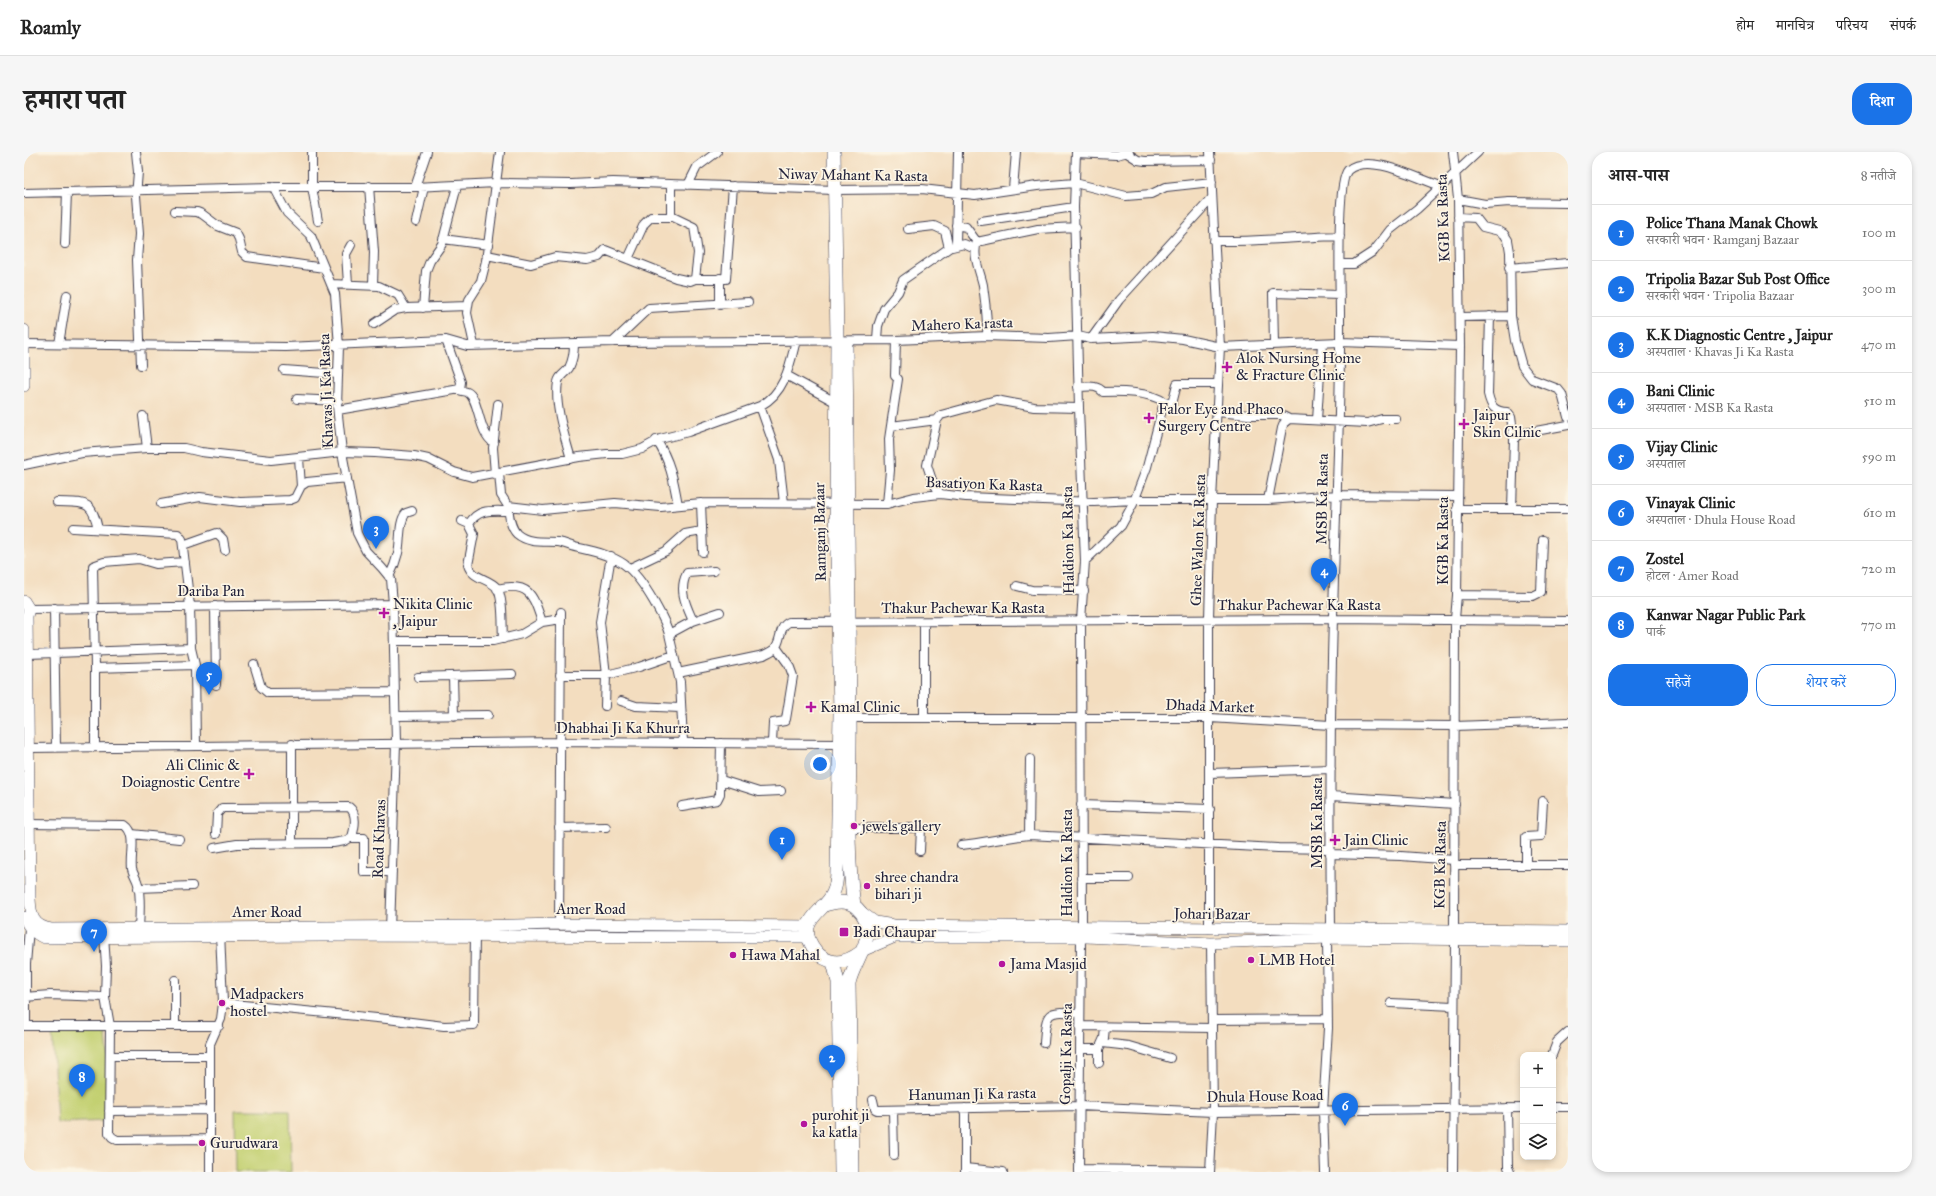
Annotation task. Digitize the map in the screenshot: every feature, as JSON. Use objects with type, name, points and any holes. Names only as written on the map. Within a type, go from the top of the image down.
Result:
[{"type":"main road","name":"Ramganj Bazaar","points":[[834,152],[839,190],[842,340],[841,504]]},
{"type":"main road","name":"Ramganj Bazaar","points":[[839,190],[843,152]]},
{"type":"main road","points":[[24,330],[24,386]]},
{"type":"main road","name":"Ramganj Bazaar","points":[[842,340],[837,404],[841,504],[845,744],[850,828],[851,886],[857,908]]},
{"type":"main road","name":"Amer Road","points":[[26,611],[28,654],[26,709],[29,748],[27,825],[30,899],[31,915],[35,923],[43,928],[104,933],[390,931],[809,932]]},
{"type":"main road","name":"Ramganj Bazaar","points":[[822,906],[833,894],[836,882],[845,744],[850,718],[843,622]]},
{"type":"main road","points":[[852,1172],[849,983],[868,934],[867,925],[857,908],[838,902],[822,906],[812,919],[809,932],[812,946],[817,953],[833,962],[848,960],[861,952]]},
{"type":"main road","name":"Johari Bazar","points":[[857,908],[875,922],[894,926],[1081,932],[1211,943],[1329,934]]},
{"type":"main road","name":"Amer Road","points":[[26,924],[33,932],[44,938],[104,933],[140,928],[220,932]]},
{"type":"main road","name":"Amer Road","points":[[475,931],[559,924],[809,932]]},
{"type":"main road","name":"Johari Bazar","points":[[861,952],[895,937],[1209,929],[1329,934],[1531,936],[1568,941]]},
{"type":"main road","name":"Johari Bazar","points":[[1531,936],[1568,931]]},
{"type":"main road","points":[[833,962],[838,982],[842,1172]]},
{"type":"street","points":[[136,152],[138,172],[136,190],[139,240],[137,260],[138,311],[141,365]]},
{"type":"street","points":[[312,152],[312,187],[318,220]]},
{"type":"street","points":[[415,187],[427,152]]},
{"type":"street","points":[[474,345],[468,323],[468,306],[469,300],[481,281],[487,255],[500,152]]},
{"type":"street","points":[[688,185],[697,167],[718,152]]},
{"type":"street","points":[[952,246],[956,226],[958,152]]},
{"type":"street","points":[[1013,189],[1016,152]]},
{"type":"street","points":[[1076,152],[1116,155],[1128,153],[1138,160],[1145,161],[1210,156]]},
{"type":"street","name":"Haldion Ka Rasta","points":[[1076,152],[1074,207],[1076,227],[1078,387],[1085,561],[1081,621],[1081,932]]},
{"type":"street","name":"KGB Ka Rasta","points":[[1453,152],[1458,199],[1460,317],[1457,595],[1455,619],[1453,1006],[1454,1172]]},
{"type":"street","points":[[1340,264],[1354,264],[1374,251],[1390,230],[1418,209],[1456,171],[1478,152]]},
{"type":"street","name":"Ghee Walon Ka Rasta","points":[[1209,929],[1209,619],[1212,500],[1220,347],[1210,156]]},
{"type":"street","name":"MSB Ka Rasta","points":[[1324,1172],[1323,1110],[1328,1019],[1331,725],[1340,342],[1340,236],[1344,179],[1346,171],[1358,162],[1377,163],[1408,172],[1427,182],[1441,186]]},
{"type":"street","name":"Niway Mahant Ka Rasta","points":[[24,193],[273,187],[424,187],[496,183],[630,183],[839,190],[922,189],[975,195],[1013,189],[1075,184],[1126,196],[1151,194],[1166,187],[1212,182]]},
{"type":"street","points":[[670,217],[671,185]]},
{"type":"street","points":[[369,186],[374,252],[372,286]]},
{"type":"street","points":[[424,308],[426,271],[430,261],[438,252],[443,239],[457,186]]},
{"type":"street","points":[[487,255],[532,264],[555,257],[587,260],[600,257],[605,250],[676,278],[690,281],[695,279],[726,279],[733,186]]},
{"type":"street","name":"Khavas Ji Ka Rasta","points":[[273,187],[287,214],[311,236],[335,294],[339,346],[338,410],[342,452],[357,533],[366,551],[391,580],[394,604],[396,743]]},
{"type":"street","points":[[416,222],[424,187]]},
{"type":"street","points":[[65,244],[67,192]]},
{"type":"street","points":[[1091,339],[1119,300],[1212,198]]},
{"type":"street","points":[[1458,199],[1485,204],[1509,202],[1568,204]]},
{"type":"street","points":[[981,220],[1074,207]]},
{"type":"street","points":[[175,211],[197,212],[218,226],[236,233],[242,252],[247,257],[324,268]]},
{"type":"street","points":[[628,259],[642,229],[651,217],[670,217],[691,225],[696,230],[698,253],[695,279]]},
{"type":"street","points":[[1458,217],[1476,218],[1483,227],[1504,234],[1508,240],[1510,252],[1510,316],[1518,358],[1522,366],[1532,378],[1558,389],[1562,394],[1568,417]]},
{"type":"street","points":[[908,229],[934,226],[945,231],[952,246]]},
{"type":"street","points":[[956,226],[966,227],[976,246],[988,322],[987,336]]},
{"type":"street","points":[[877,339],[878,326],[884,308],[898,292],[903,280],[952,246],[964,244],[976,246],[1038,229],[1076,227]]},
{"type":"street","points":[[1214,241],[1250,242],[1300,237],[1340,236]]},
{"type":"street","points":[[443,239],[489,245]]},
{"type":"street","points":[[348,284],[346,254],[351,245]]},
{"type":"street","points":[[1509,268],[1568,263]]},
{"type":"street","points":[[720,278],[720,304]]},
{"type":"street","points":[[331,284],[372,286],[392,291],[398,295],[406,308]]},
{"type":"street","points":[[1274,344],[1273,293],[1340,295]]},
{"type":"street","points":[[59,344],[67,295]]},
{"type":"street","points":[[613,342],[649,308],[748,302]]},
{"type":"street","points":[[374,324],[395,310],[406,308],[468,306]]},
{"type":"street","points":[[1490,316],[1488,394],[1491,406],[1496,410],[1507,412],[1511,416],[1514,439],[1512,509]]},
{"type":"street","points":[[1460,317],[1510,316]]},
{"type":"street","name":"Mahero Ka rasta","points":[[24,344],[141,344],[286,347],[339,346],[446,340],[467,346],[613,342],[896,340],[987,336],[1049,338],[1078,336],[1091,339],[1153,336],[1184,339],[1220,347],[1322,342],[1460,346]]},
{"type":"street","points":[[446,340],[461,382],[461,386],[458,390]]},
{"type":"street","points":[[24,465],[82,453],[147,448],[184,448],[201,452],[271,460],[300,458],[342,452],[414,456],[438,463],[454,472],[472,477],[571,459],[607,454],[622,454],[642,449],[656,440],[688,432],[770,401],[776,394],[790,367],[796,340]]},
{"type":"street","points":[[887,504],[890,470],[889,439],[898,378],[896,376],[896,340]]},
{"type":"street","points":[[1317,420],[1322,342]]},
{"type":"street","points":[[571,459],[560,415],[558,383],[560,376],[568,369],[573,359],[574,344]]},
{"type":"street","points":[[284,370],[338,374]]},
{"type":"street","points":[[786,375],[837,404]]},
{"type":"street","points":[[1078,387],[1096,387],[1100,388],[1103,392],[1117,391],[1156,396],[1164,402],[1172,404],[1177,384],[1218,384]]},
{"type":"street","points":[[338,410],[458,390],[467,392],[473,396],[487,439],[494,443]]},
{"type":"street","points":[[297,399],[338,401]]},
{"type":"street","points":[[940,494],[932,480],[928,465],[936,420],[941,415],[996,400],[1034,407],[1079,408]]},
{"type":"street","points":[[1085,561],[1121,526],[1134,500],[1146,467],[1164,402]]},
{"type":"street","points":[[498,404],[494,443],[497,473],[501,495],[508,508],[510,521],[517,533],[535,542],[560,543],[611,556],[630,568],[642,582],[667,623],[681,692],[680,708],[683,742]]},
{"type":"street","points":[[760,406],[779,460],[784,503]]},
{"type":"street","points":[[1217,412],[1248,415],[1281,415],[1289,419],[1338,422],[1367,423],[1382,419],[1396,419]]},
{"type":"street","points":[[143,416],[147,448]]},
{"type":"street","points":[[1268,500],[1282,428],[1284,422],[1289,419]]},
{"type":"street","points":[[891,426],[936,420]]},
{"type":"street","points":[[1514,439],[1519,434],[1568,425]]},
{"type":"street","points":[[656,440],[663,450],[670,466],[678,505]]},
{"type":"street","points":[[162,504],[200,497],[240,502],[290,500],[295,498],[301,486],[300,458]]},
{"type":"street","points":[[301,486],[313,480],[347,478]]},
{"type":"street","name":"Basatiyon Ka Rasta","points":[[497,589],[490,582],[472,573],[469,569],[468,565],[474,534],[466,522],[481,512],[508,508],[543,510],[615,503],[661,507],[701,503],[887,504],[914,497],[940,494],[966,497],[1094,502],[1134,500],[1268,500],[1336,496],[1457,496]]},
{"type":"street","points":[[57,502],[82,503],[89,506],[95,514],[98,529]]},
{"type":"street","points":[[701,503],[703,552]]},
{"type":"street","points":[[1457,509],[1568,509]]},
{"type":"street","points":[[389,577],[396,562],[402,519],[406,512],[412,511]]},
{"type":"street","points":[[73,528],[173,532],[178,534],[182,539],[190,606],[191,648],[195,665],[196,746]]},
{"type":"street","points":[[630,568],[666,551],[685,534],[702,531]]},
{"type":"street","points":[[183,545],[217,533],[223,539],[225,550]]},
{"type":"street","points":[[1457,595],[1533,596],[1541,592],[1543,540]]},
{"type":"street","points":[[605,706],[606,675],[600,622],[611,556]]},
{"type":"street","points":[[95,747],[95,607],[93,566],[97,564],[139,559],[156,564],[185,562]]},
{"type":"street","points":[[693,621],[684,599],[684,578],[687,573],[692,571],[714,571]]},
{"type":"street","points":[[503,639],[500,599],[497,589],[514,586],[528,590],[533,595],[542,622]]},
{"type":"street","points":[[1016,586],[1032,590],[1084,591]]},
{"type":"street","name":"Dariba Pan","points":[[26,611],[54,608],[95,607],[394,604]]},
{"type":"street","points":[[215,606],[216,686]]},
{"type":"street","points":[[54,608],[56,748]]},
{"type":"street","points":[[669,634],[693,621],[720,612]]},
{"type":"street","points":[[394,641],[493,641],[522,634],[542,622],[561,616],[559,924]]},
{"type":"street","name":"Thakur Pachewar Ka Rasta","points":[[776,647],[784,624],[789,622],[1209,619],[1455,619],[1568,621]]},
{"type":"street","points":[[924,622],[924,718]]},
{"type":"street","points":[[678,673],[764,655],[776,647],[789,664],[793,676],[786,719],[785,721],[773,723],[772,743]]},
{"type":"street","points":[[28,654],[191,648]]},
{"type":"street","points":[[560,675],[606,675],[639,667],[674,655]]},
{"type":"street","points":[[254,664],[261,687],[268,693],[395,692]]},
{"type":"street","points":[[95,668],[195,665]]},
{"type":"street","points":[[418,677],[512,674]]},
{"type":"street","points":[[453,676],[454,716]]},
{"type":"street","points":[[621,701],[636,706],[680,708]]},
{"type":"street","points":[[396,716],[488,715]]},
{"type":"street","name":"Dhada Market","points":[[850,718],[1210,718],[1331,725],[1455,726],[1568,722]]},
{"type":"street","name":"Dhabhai Ji Ka Khurra","points":[[29,748],[559,742],[845,744]]},
{"type":"street","name":"Road Khavas","points":[[390,931],[396,743]]},
{"type":"street","points":[[682,806],[717,800],[720,794],[721,780],[720,743]]},
{"type":"street","points":[[292,744],[292,843]]},
{"type":"street","points":[[1029,835],[1030,759]]},
{"type":"street","points":[[1210,773],[1331,769]]},
{"type":"street","points":[[721,780],[759,792],[781,792]]},
{"type":"street","points":[[1331,796],[1455,804]]},
{"type":"street","points":[[1526,865],[1526,837],[1541,836],[1543,801]]},
{"type":"street","points":[[1081,805],[1210,809]]},
{"type":"street","points":[[216,834],[217,814],[222,808],[292,806],[349,807],[354,813],[354,829],[352,837],[350,838]]},
{"type":"street","points":[[27,825],[125,825],[130,828],[132,834],[132,871],[138,888],[140,928]]},
{"type":"street","points":[[559,828],[606,828]]},
{"type":"street","points":[[850,828],[921,828],[920,851]]},
{"type":"street","points":[[132,834],[179,839]]},
{"type":"street","points":[[961,845],[983,843],[1006,837],[1029,835],[1081,839],[1278,848],[1401,856],[1454,862],[1568,865]]},
{"type":"street","points":[[214,848],[237,844],[333,843],[350,838],[364,838],[364,872],[392,872]]},
{"type":"street","points":[[1081,878],[1129,878]]},
{"type":"street","points":[[138,888],[192,886]]},
{"type":"street","points":[[26,924],[25,1026],[219,1026]]},
{"type":"street","points":[[223,1003],[387,1018],[444,1026],[474,1025],[475,931]]},
{"type":"street","points":[[210,1172],[209,1056],[210,1044],[219,1026],[223,1003],[220,932]]},
{"type":"street","name":"Gopalji Ka Rasta","points":[[1079,1170],[1081,932]]},
{"type":"street","points":[[104,933],[106,966],[105,997],[110,1026],[110,1133],[112,1137],[117,1140],[210,1139]]},
{"type":"street","points":[[1079,1170],[1210,1172],[1213,1112],[1211,943]]},
{"type":"street","points":[[175,980],[175,1026]]},
{"type":"street","points":[[25,997],[50,995],[105,997]]},
{"type":"street","points":[[1391,1003],[1453,1006]]},
{"type":"street","points":[[1044,1043],[1045,1022],[1048,1016],[1056,1012],[1080,1013]]},
{"type":"street","points":[[1080,1026],[1104,1027],[1211,1024],[1328,1019]]},
{"type":"street","points":[[1100,1063],[1104,1027]]},
{"type":"street","points":[[1553,1052],[1557,1042],[1568,1032]]},
{"type":"street","points":[[1080,1049],[1101,1046],[1129,1046],[1170,1058]]},
{"type":"street","points":[[110,1056],[209,1056]]},
{"type":"street","name":"Hanuman Ji Ka rasta","points":[[873,1100],[875,1109],[893,1110],[1079,1106]]},
{"type":"street","name":"Dhula House Road","points":[[1079,1106],[1213,1112],[1520,1108]]},
{"type":"street","points":[[1556,1108],[1568,1107]]},
{"type":"street","points":[[964,1108],[965,1170],[1003,1172]]},
{"type":"street","points":[[1507,1108],[1508,1167],[1510,1172]]},
{"type":"street","points":[[110,1111],[209,1110]]},
{"type":"street","points":[[893,1110],[894,1155]]},
{"type":"green space","points":[[105,1026],[110,1074],[106,1121],[57,1123],[52,1029]]},
{"type":"green space","points":[[235,1110],[290,1110],[291,1172],[236,1172]]},
{"type":"place","name":"Alok Nursing Home & Fracture Clinic","points":[[1227,367]]},
{"type":"place","name":"Falor Eye and Phaco Surgery Centre","points":[[1149,418]]},
{"type":"place","name":"Jaipur Skin Cilnic","points":[[1464,424]]},
{"type":"place","name":"K.K Diagnostic Centre , Jaipur","points":[[376,549]]},
{"type":"place","name":"Bani Clinic","points":[[1324,591]]},
{"type":"place","name":"Nikita Clinic , Jaipur","points":[[384,613]]},
{"type":"place","name":"Vijay Clinic","points":[[209,695]]},
{"type":"place","name":"Kamal Clinic","points":[[811,707]]},
{"type":"place","name":"Ali Clinic & Doiagnostic Centre","points":[[249,774]]},
{"type":"place","name":"jewels gallery","points":[[854,826]]},
{"type":"place","name":"Jain Clinic","points":[[1335,840]]},
{"type":"place","name":"Police Thana Manak Chowk","points":[[782,860]]},
{"type":"place","name":"shree chandra bihari ji","points":[[867,886]]},
{"type":"place","name":"Badi Chaupar","points":[[844,932]]},
{"type":"place","name":"Zostel","points":[[94,952]]},
{"type":"place","name":"Hawa Mahal","points":[[733,955]]},
{"type":"place","name":"LMB Hotel","points":[[1251,960]]},
{"type":"place","name":"Jama Masjid","points":[[1002,964]]},
{"type":"place","name":"Madpackers hostel","points":[[222,1003]]},
{"type":"place","name":"Tripolia Bazar Sub Post Office","points":[[832,1078]]},
{"type":"place","name":"Kanwar Nagar Public Park","points":[[82,1097]]},
{"type":"place","name":"purohit ji ka katla","points":[[804,1124]]},
{"type":"place","name":"Vinayak Clinic","points":[[1345,1126]]},
{"type":"place","name":"Gurudwara","points":[[202,1143]]}]
